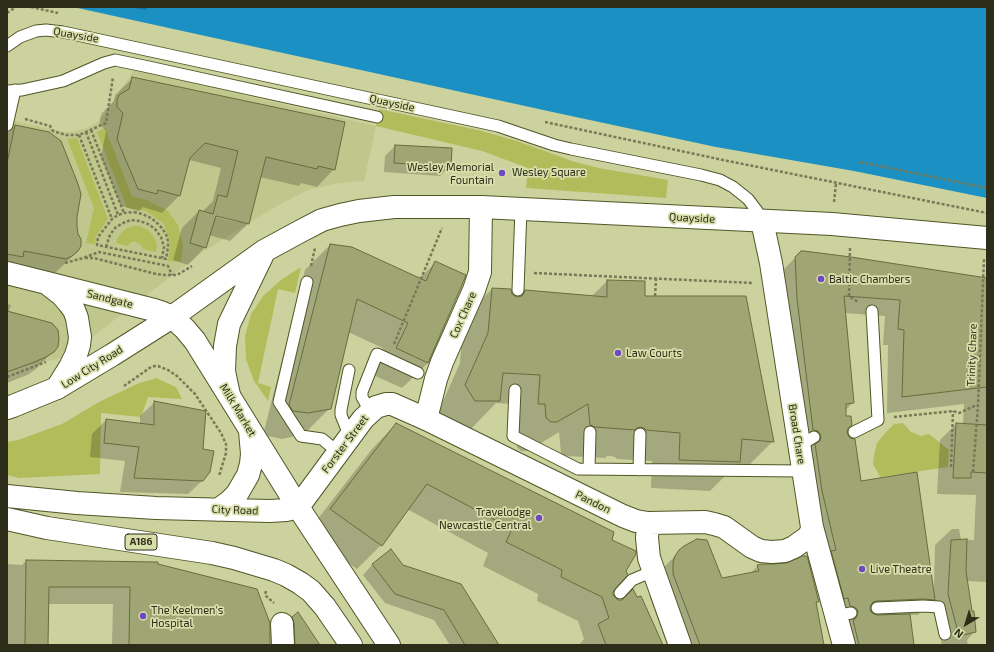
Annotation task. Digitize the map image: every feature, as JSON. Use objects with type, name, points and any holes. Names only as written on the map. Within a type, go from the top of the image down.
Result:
[{"type":"main road","name":"Quayside","points":[[172,317],[264,251],[322,220],[359,211],[394,207],[521,209],[832,224],[986,238]]},
{"type":"main road","name":"Cox Chare","points":[[426,419],[442,362],[474,290],[480,272],[481,208]]},
{"type":"main road","name":"Broad Chare","points":[[762,221],[807,441],[803,471],[812,527],[843,614],[844,645]]},
{"type":"main road","points":[[229,395],[224,371],[229,324],[264,251]]},
{"type":"main road","name":"Sandgate","points":[[7,272],[154,310],[172,317]]},
{"type":"main road","name":"Sandgate","points":[[47,283],[62,295],[74,310],[80,337],[76,355],[57,388]]},
{"type":"main road","name":"Low City Road","points":[[7,408],[57,388],[172,317]]},
{"type":"main road","name":"Milk Market","points":[[172,317],[196,341],[298,507]]},
{"type":"main road","name":"Forster Street","points":[[298,507],[370,411],[376,407],[392,404],[426,419]]},
{"type":"main road","name":"Pandon","points":[[426,419],[636,521],[648,523],[705,522],[714,524],[724,527],[752,547],[761,551],[772,552],[785,551],[794,547],[808,537],[812,527]]},
{"type":"main road","points":[[218,510],[237,494],[248,475],[252,454],[250,430]]},
{"type":"main road","name":"City Road","points":[[7,496],[77,503],[156,508],[280,511],[298,507]]},
{"type":"main road","points":[[298,507],[389,645]]},
{"type":"main road","name":"A186","points":[[7,519],[47,528],[234,558],[274,570],[286,575],[311,591],[325,607],[351,645]]},
{"type":"main road","points":[[648,523],[647,538],[649,558],[680,645]]},
{"type":"lane","name":"Quayside","points":[[7,46],[20,37],[36,31],[46,30],[63,32],[498,126],[554,145],[720,180],[733,187],[748,199],[762,221]]},
{"type":"lane","name":"Quayside","points":[[11,90],[22,90],[63,81],[104,63],[115,60],[377,117]]},
{"type":"lane","points":[[8,120],[11,90]]},
{"type":"lane","points":[[518,290],[521,209]]},
{"type":"lane","points":[[307,282],[279,402],[302,436],[322,439],[344,445],[341,410],[349,370]]},
{"type":"lane","points":[[854,432],[878,420],[872,311]]},
{"type":"lane","points":[[370,411],[362,397],[362,392],[377,354],[418,373]]},
{"type":"lane","points":[[515,390],[513,436],[578,469],[803,471]]},
{"type":"lane","points":[[589,470],[590,432]]},
{"type":"lane","points":[[639,470],[640,434]]},
{"type":"lane","points":[[620,593],[632,580],[653,571]]},
{"type":"lane","points":[[877,608],[923,606],[939,607],[945,634]]},
{"type":"path","points":[[7,13],[16,7]]},
{"type":"path","points":[[8,120],[50,126],[53,132],[66,135],[79,135],[106,123]]},
{"type":"path","points":[[541,122],[987,213]]},
{"type":"path","points":[[91,130],[124,213]]},
{"type":"path","points":[[86,132],[118,215]]},
{"type":"path","points":[[79,135],[112,219]]},
{"type":"path","points":[[860,162],[987,188]]},
{"type":"path","points":[[834,204],[836,183]]},
{"type":"path","points":[[388,359],[451,207]]},
{"type":"path","points":[[134,212],[142,214],[155,221],[161,227],[166,234],[168,247],[166,259],[97,245],[98,237],[112,219],[124,213],[134,212]]},
{"type":"path","points":[[106,247],[110,235],[115,228],[131,220],[140,221],[155,229],[161,237],[164,247],[162,258]]},
{"type":"path","points":[[307,282],[322,220]]},
{"type":"path","name":"Trinity Chare","points":[[973,472],[978,405],[986,238]]},
{"type":"path","points":[[844,247],[850,248],[849,296],[872,311]]},
{"type":"path","points":[[99,252],[168,266],[172,275]]},
{"type":"path","points":[[132,259],[134,252]]},
{"type":"path","points":[[83,258],[94,258],[156,274],[177,275],[192,266]]},
{"type":"path","points":[[519,272],[774,284]]},
{"type":"path","points":[[655,296],[656,279]]},
{"type":"path","points":[[7,377],[51,360]]},
{"type":"path","points":[[124,386],[155,366],[158,366],[177,376],[195,394],[221,433],[226,444],[226,453],[219,476]]},
{"type":"path","points":[[878,420],[953,411],[959,413],[978,405]]},
{"type":"path","points":[[951,467],[953,411]]},
{"type":"shaded area","points":[[134,70],[376,126],[364,181],[339,183],[308,190],[275,207],[203,252],[66,357],[7,370],[7,119],[64,132],[73,132],[83,129],[100,120]]},
{"type":"green space","name":"Wesley Square","points":[[379,109],[482,131],[517,141],[575,162],[599,168],[668,180],[666,198],[526,188],[528,168],[482,151],[376,126]]},
{"type":"green space","points":[[105,128],[132,196],[147,200],[168,211],[178,225],[183,245],[181,262],[168,261],[170,242],[164,224],[146,211],[127,208],[97,132]]},
{"type":"green space","points":[[77,138],[108,219],[96,236],[95,244],[86,243],[94,208],[67,139]]},
{"type":"green space","points":[[140,226],[151,233],[157,245],[156,252],[143,249],[141,245],[136,242],[131,242],[128,246],[116,243],[122,232],[127,228]]},
{"type":"green space","points":[[301,267],[295,293],[278,289],[258,383],[271,387],[268,401],[254,381],[246,359],[245,336],[251,314],[264,295],[281,280]]},
{"type":"green space","points":[[156,378],[176,387],[182,399],[148,397],[141,417],[101,413],[100,474],[19,478],[7,475],[7,442],[18,440],[62,424],[99,402],[137,384]]},
{"type":"green space","points":[[903,423],[911,432],[921,436],[929,434],[949,450],[948,467],[880,477],[873,464],[877,443],[894,424]]},
{"type":"water","points":[[73,7],[987,7],[987,198],[854,171],[716,147]]},
{"type":"building","points":[[132,77],[345,122],[335,170],[318,166],[317,169],[266,157],[249,224],[216,216],[206,248],[190,243],[199,210],[213,214],[218,195],[227,197],[238,151],[205,143],[190,158],[180,196],[158,190],[157,194],[138,189],[117,139],[123,113],[117,107],[117,100],[119,95],[129,89]]},
{"type":"building","points":[[15,125],[49,132],[61,141],[78,184],[81,194],[77,226],[78,234],[81,239],[81,246],[78,251],[66,259],[24,251],[23,257],[7,254],[7,163]]},
{"type":"building","points":[[395,145],[452,148],[451,167],[394,163]]},
{"type":"building","points":[[330,244],[352,247],[426,281],[435,261],[466,275],[428,363],[396,348],[408,323],[357,299],[331,409],[308,413],[293,411],[289,405]]},
{"type":"building","points":[[801,251],[851,257],[987,278],[987,387],[902,397],[904,330],[898,329],[900,300],[844,296],[854,403],[846,404],[846,416],[851,416],[852,425],[848,428],[847,432],[850,438],[855,439],[861,481],[917,472],[935,600],[923,599],[877,601],[873,602],[870,608],[871,612],[877,615],[910,614],[914,645],[859,645],[853,620],[856,618],[858,611],[854,607],[850,606],[848,598],[844,599],[831,551],[836,550],[822,491],[815,444],[820,441],[821,437],[818,431],[813,430],[797,299],[795,257]]},
{"type":"building","name":"Law Courts","points":[[607,280],[645,281],[645,296],[746,296],[774,442],[742,439],[740,462],[679,460],[680,433],[646,430],[641,427],[635,430],[595,427],[590,425],[588,404],[557,422],[551,422],[546,418],[545,404],[538,404],[540,375],[503,373],[500,401],[475,401],[465,385],[488,333],[492,288],[511,289],[512,294],[517,297],[522,296],[525,290],[607,297]]},
{"type":"building","points":[[7,311],[52,323],[58,330],[58,347],[54,352],[46,357],[7,372]]},
{"type":"building","points":[[154,401],[206,411],[203,449],[214,451],[210,472],[203,481],[134,478],[139,447],[104,443],[106,419],[154,425]]},
{"type":"building","name":"Travelodge Newcastle Central","points":[[396,423],[614,532],[612,540],[636,551],[636,554],[626,571],[628,575],[615,589],[613,595],[618,600],[622,600],[633,589],[637,597],[641,596],[663,645],[606,645],[598,624],[609,618],[602,597],[561,577],[562,570],[506,542],[512,529],[427,484],[382,546],[330,509]]},
{"type":"building","points":[[956,423],[987,425],[987,473],[971,472],[971,478],[953,478]]},
{"type":"building","points":[[697,539],[707,540],[722,578],[759,571],[757,565],[786,563],[802,556],[807,556],[819,602],[816,602],[824,645],[700,645],[673,574],[673,562],[679,550]]},
{"type":"building","points":[[967,539],[966,571],[972,611],[974,611],[976,632],[959,636],[948,594],[951,540]]},
{"type":"building","points":[[391,549],[403,565],[461,584],[499,645],[465,645],[444,610],[395,594],[372,564]]},
{"type":"building","points":[[26,560],[158,562],[158,564],[257,589],[270,623],[270,645],[129,645],[130,587],[49,587],[48,645],[25,645]]},
{"type":"building","points":[[298,612],[320,645],[295,645],[294,623],[292,617]]},
{"type":"place","name":"Wesley Memorial Fountain","points":[[502,173]]},
{"type":"place","name":"Baltic Chambers","points":[[821,279]]},
{"type":"place","name":"Law Courts","points":[[618,353]]},
{"type":"place","name":"Travelodge Newcastle Central","points":[[539,518]]},
{"type":"place","name":"Live Theatre","points":[[862,569]]},
{"type":"place","name":"The Keelmen's Hospital","points":[[143,616]]}]
